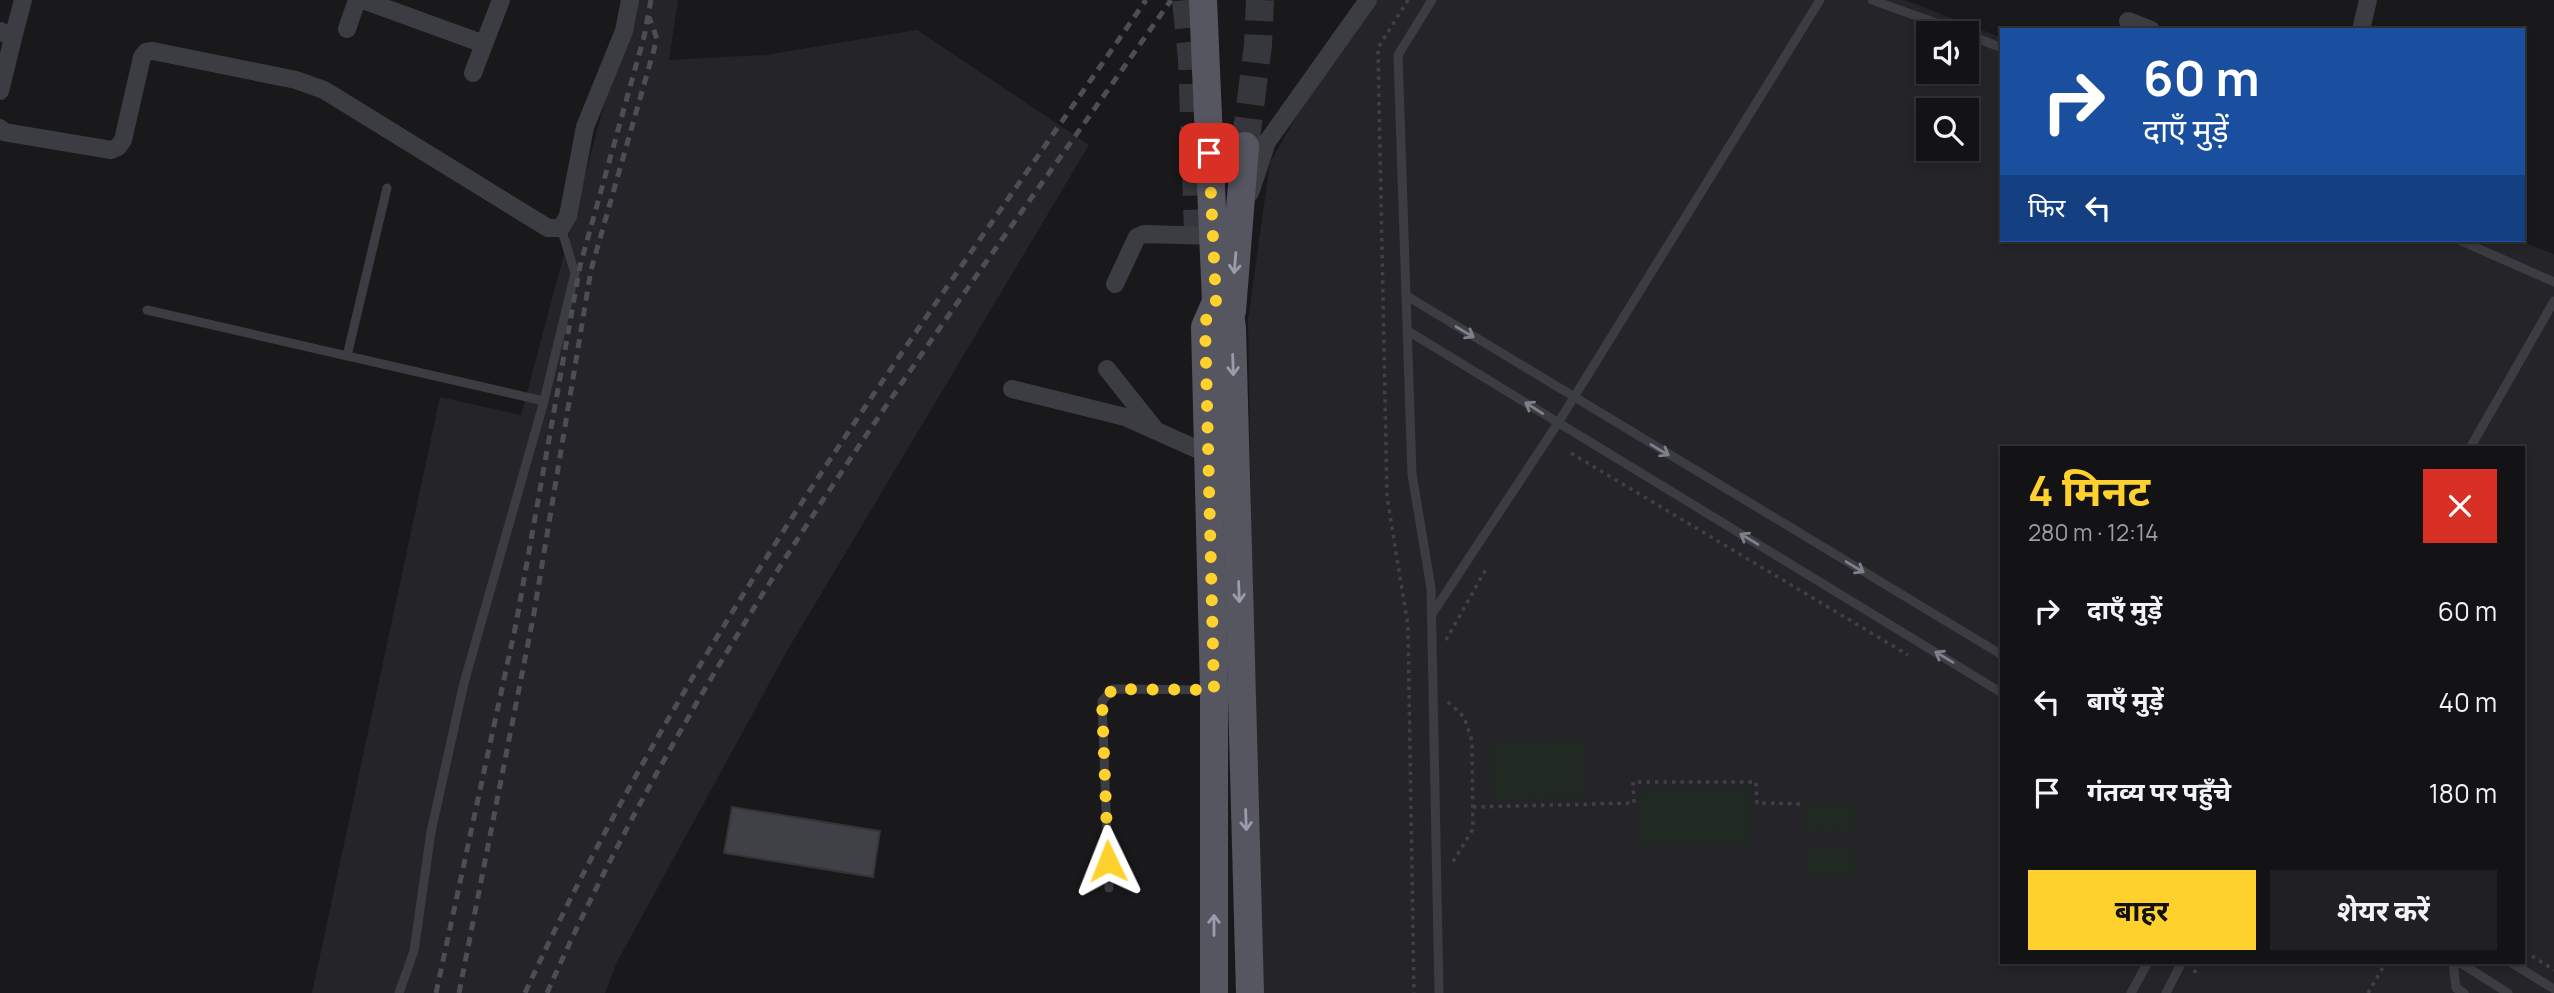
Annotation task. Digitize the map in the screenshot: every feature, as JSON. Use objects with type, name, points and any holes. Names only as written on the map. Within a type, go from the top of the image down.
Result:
[{"type":"main road","points":[[1203,0],[1217,315],[1208,454],[1214,690],[1232,987]]},
{"type":"main road","points":[[1232,987],[1217,315],[1212,233],[1245,146]]},
{"type":"street","points":[[0,91],[6,34],[23,0]]},
{"type":"street","points":[[346,29],[360,0],[484,44]]},
{"type":"street","points":[[473,73],[501,0]]},
{"type":"street","points":[[0,128],[4,132],[97,148],[118,147],[123,140],[142,57],[146,52],[153,51],[296,80],[324,90],[548,229],[561,228],[568,216],[585,127],[624,31],[630,0]]},
{"type":"street","points":[[1115,284],[1137,237],[1144,234],[1212,233],[1267,142],[1368,0]]},
{"type":"street","points":[[2361,28],[2368,0]]},
{"type":"street","points":[[2128,20],[2146,28]]},
{"type":"street","points":[[1107,369],[1156,430]]},
{"type":"street","points":[[1012,389],[1125,418],[1208,454]]},
{"type":"lane","points":[[1432,0],[1398,55],[1412,474],[1429,568],[1432,614],[1439,993]]},
{"type":"lane","points":[[1432,614],[1558,423],[1820,0]]},
{"type":"lane","points":[[1872,0],[1930,21]]},
{"type":"lane","points":[[1979,39],[2000,47]]},
{"type":"lane","points":[[347,356],[387,188]]},
{"type":"lane","points":[[400,993],[414,951],[431,832],[464,682],[544,401],[575,272],[561,228]]},
{"type":"lane","points":[[2464,242],[2554,282]]},
{"type":"lane","points":[[1407,296],[2000,654]]},
{"type":"lane","points":[[2471,446],[2554,301]]},
{"type":"lane","points":[[147,310],[544,401]]},
{"type":"lane","points":[[1408,331],[2000,692]]},
{"type":"lane","points":[[1109,888],[1102,701],[1113,689],[1214,690]]},
{"type":"lane","points":[[2131,993],[2147,964]]},
{"type":"lane","points":[[2166,993],[2181,964]]},
{"type":"lane","points":[[2456,964],[2456,988],[2464,993]]},
{"type":"lane","points":[[2459,964],[2508,993]]},
{"type":"lane","points":[[2513,964],[2554,989]]},
{"type":"path","points":[[1408,0],[1378,48],[1387,497],[1408,626],[1414,993]]},
{"type":"path","points":[[1571,453],[1916,659]]},
{"type":"path","points":[[1444,643],[1486,569]]},
{"type":"path","points":[[1446,700],[1469,727],[1472,741],[1473,829],[1453,858],[1450,869]]},
{"type":"path","points":[[1473,807],[1634,803],[1633,782],[1756,782],[1757,803],[1805,804]]},
{"type":"path","points":[[2525,952],[2554,970]]},
{"type":"path","points":[[2368,993],[2385,964]]},
{"type":"shaded area","points":[[632,0],[678,0],[669,60],[765,55],[917,30],[1089,145],[787,651],[617,962],[605,993],[312,993],[440,397],[521,415]]},
{"type":"shaded area","points":[[1364,0],[1905,0],[1959,21],[1916,21],[1916,84],[1979,84],[1979,29],[2000,37],[2000,242],[2522,242],[2554,254],[2554,993],[1259,993],[1248,320],[1270,162]]},
{"type":"shaded area","points":[[1584,740],[1586,798],[1491,801],[1489,743]]},
{"type":"shaded area","points":[[1750,790],[1750,845],[1640,844],[1641,791]]},
{"type":"shaded area","points":[[1854,803],[1854,831],[1806,832],[1805,804]]},
{"type":"shaded area","points":[[1806,847],[1854,847],[1855,876],[1806,876]]},
{"type":"building","points":[[732,807],[880,831],[873,877],[724,853]]},
{"type":"tunnel","points":[[1186,0],[1192,59],[1198,232]]},
{"type":"tunnel","points":[[1245,146],[1258,45],[1260,0]]},
{"type":"railway","points":[[436,993],[516,624],[580,266],[644,37],[651,0]]},
{"type":"railway","points":[[525,993],[590,861],[660,733],[735,607],[896,362],[1146,0]]},
{"type":"railway","points":[[547,993],[610,860],[680,731],[756,605],[917,360],[1171,0]]},
{"type":"railway","points":[[459,993],[534,613],[591,270],[657,39],[649,17]]},
{"type":"route","points":[[1108,861],[1102,701],[1106,694],[1113,689],[1214,690],[1205,322],[1216,302],[1209,153]]}]
